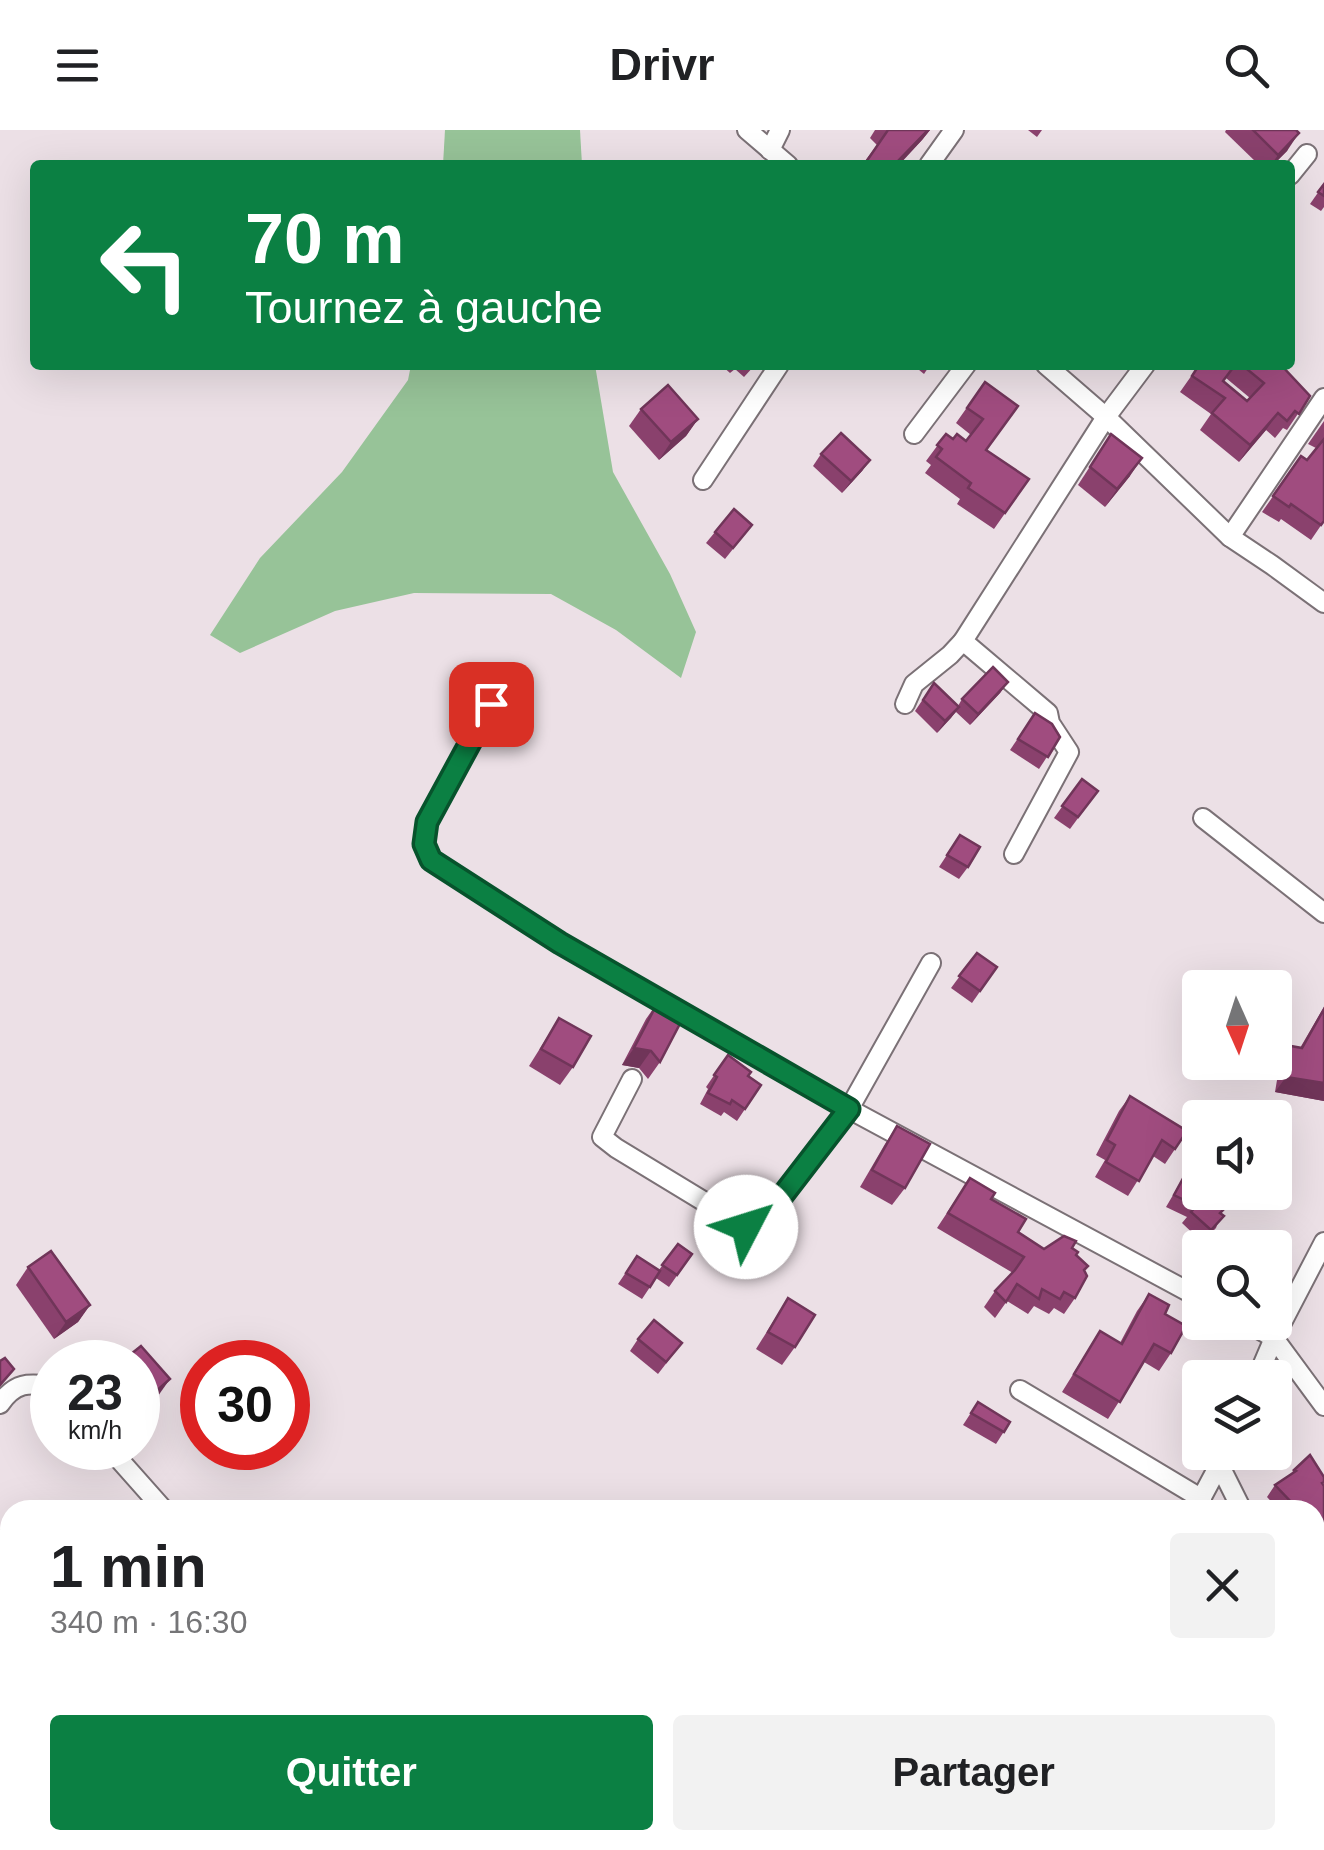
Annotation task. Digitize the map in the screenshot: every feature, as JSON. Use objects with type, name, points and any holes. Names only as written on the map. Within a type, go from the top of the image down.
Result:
[{"type":"street","points":[[747,130],[782,160]]},
{"type":"street","points":[[770,150],[780,130]]},
{"type":"street","points":[[933,160],[954,130]]},
{"type":"street","points":[[1295,169],[1307,154]]},
{"type":"street","points":[[703,480],[776,370]]},
{"type":"street","points":[[914,434],[962,370]]},
{"type":"street","points":[[1052,370],[1230,537],[1324,603]]},
{"type":"street","points":[[905,704],[914,684],[962,641],[1106,417],[1142,370]]},
{"type":"street","points":[[1230,537],[1324,398]]},
{"type":"street","points":[[962,641],[1048,713],[1069,752],[1014,854]]},
{"type":"street","points":[[491,704],[427,822],[424,844],[431,860],[560,943],[849,1109],[1182,1288]]},
{"type":"street","points":[[1203,818],[1324,914]]},
{"type":"street","points":[[632,1078],[602,1137],[746,1227],[766,1225],[779,1200],[849,1109],[931,964]]},
{"type":"street","points":[[1292,1303],[1324,1242]]},
{"type":"street","points":[[1275,1340],[1324,1406]]},
{"type":"street","points":[[0,1404],[7,1393],[30,1382]]},
{"type":"street","points":[[1020,1390],[1190,1500]]},
{"type":"street","points":[[129,1470],[155,1500]]},
{"type":"street","points":[[1201,1500],[1217,1470]]},
{"type":"street","points":[[1227,1470],[1238,1500]]},
{"type":"green space","points":[[445,130],[580,130],[582,160],[443,160]]},
{"type":"green space","points":[[410,370],[596,370],[613,472],[670,574],[696,632],[681,678],[616,630],[551,594],[414,593],[335,611],[240,653],[210,635],[260,558],[342,472],[408,380]]},
{"type":"building","points":[[888,130],[928,130],[899,160],[867,160]]},
{"type":"building","points":[[1253,130],[1296,130],[1299,133],[1278,155]]},
{"type":"building","points":[[1196,370],[1231,370],[1223,381],[1247,401],[1264,383],[1248,370],[1286,370],[1310,396],[1299,414],[1295,411],[1287,421],[1278,413],[1250,445],[1212,413],[1225,398],[1192,376]]},
{"type":"building","points":[[985,382],[1018,406],[986,450],[1029,479],[1005,513],[968,488],[971,483],[936,457],[942,449],[937,445],[946,434],[953,439],[957,434],[966,441],[983,419],[967,408]]},
{"type":"building","points":[[668,385],[698,419],[671,442],[641,409]]},
{"type":"building","points":[[841,433],[870,460],[851,481],[821,454]]},
{"type":"building","points":[[1111,434],[1142,458],[1117,489],[1090,467]]},
{"type":"building","points":[[1324,439],[1321,525],[1273,496],[1301,456],[1307,460]]},
{"type":"building","points":[[734,509],[752,525],[733,548],[715,532]]},
{"type":"building","points":[[993,667],[1008,682],[978,714],[962,699]]},
{"type":"building","points":[[934,683],[959,707],[945,721],[923,700]]},
{"type":"building","points":[[1035,713],[1052,724],[1060,737],[1048,757],[1018,739]]},
{"type":"building","points":[[1082,779],[1098,791],[1078,817],[1062,806]]},
{"type":"building","points":[[960,835],[980,847],[968,867],[947,855]]},
{"type":"building","points":[[977,953],[997,967],[980,991],[959,976]]},
{"type":"building","points":[[658,1002],[684,1016],[660,1062],[651,1051],[634,1048]]},
{"type":"building","points":[[1324,1009],[1324,1083],[1292,1078],[1292,1046],[1302,1048]]},
{"type":"building","points":[[559,1018],[591,1036],[573,1067],[541,1049]]},
{"type":"building","points":[[728,1055],[761,1085],[745,1109],[732,1100],[730,1104],[708,1093],[717,1077],[714,1075]]},
{"type":"building","points":[[1130,1096],[1182,1128],[1182,1138],[1175,1149],[1162,1140],[1139,1181],[1106,1162],[1115,1145],[1107,1140]]},
{"type":"building","points":[[897,1126],[930,1144],[905,1188],[872,1170]]},
{"type":"building","points":[[970,1178],[995,1193],[991,1199],[1026,1219],[1018,1232],[1044,1249],[1064,1236],[1076,1241],[1072,1248],[1088,1266],[1075,1298],[1064,1292],[1060,1299],[1042,1289],[1039,1299],[1017,1284],[1006,1302],[995,1291],[1024,1257],[948,1213]]},
{"type":"building","points":[[1182,1180],[1182,1199],[1174,1195]]},
{"type":"building","points":[[1223,1210],[1220,1213],[1224,1216],[1211,1230],[1191,1212]]},
{"type":"building","points":[[678,1244],[692,1254],[677,1275],[662,1265]]},
{"type":"building","points":[[51,1251],[90,1305],[66,1322],[28,1267]]},
{"type":"building","points":[[637,1256],[660,1271],[650,1287],[626,1273]]},
{"type":"building","points":[[1149,1294],[1169,1305],[1165,1314],[1182,1324],[1182,1333],[1171,1353],[1154,1344],[1120,1402],[1074,1374],[1100,1331],[1122,1344]]},
{"type":"building","points":[[788,1298],[815,1315],[795,1347],[768,1332]]},
{"type":"building","points":[[654,1320],[682,1343],[666,1362],[638,1339]]},
{"type":"building","points":[[5,1358],[14,1369],[0,1385],[0,1361]]},
{"type":"building","points":[[160,1368],[170,1379],[160,1388]]},
{"type":"building","points":[[978,1402],[1010,1422],[1004,1432],[971,1413]]},
{"type":"building","points":[[1310,1455],[1324,1477],[1324,1500],[1289,1500],[1275,1485]]},
{"type":"route","points":[[491,704],[427,822],[424,844],[431,860],[560,943],[849,1109],[779,1200],[766,1225],[746,1227]]}]
